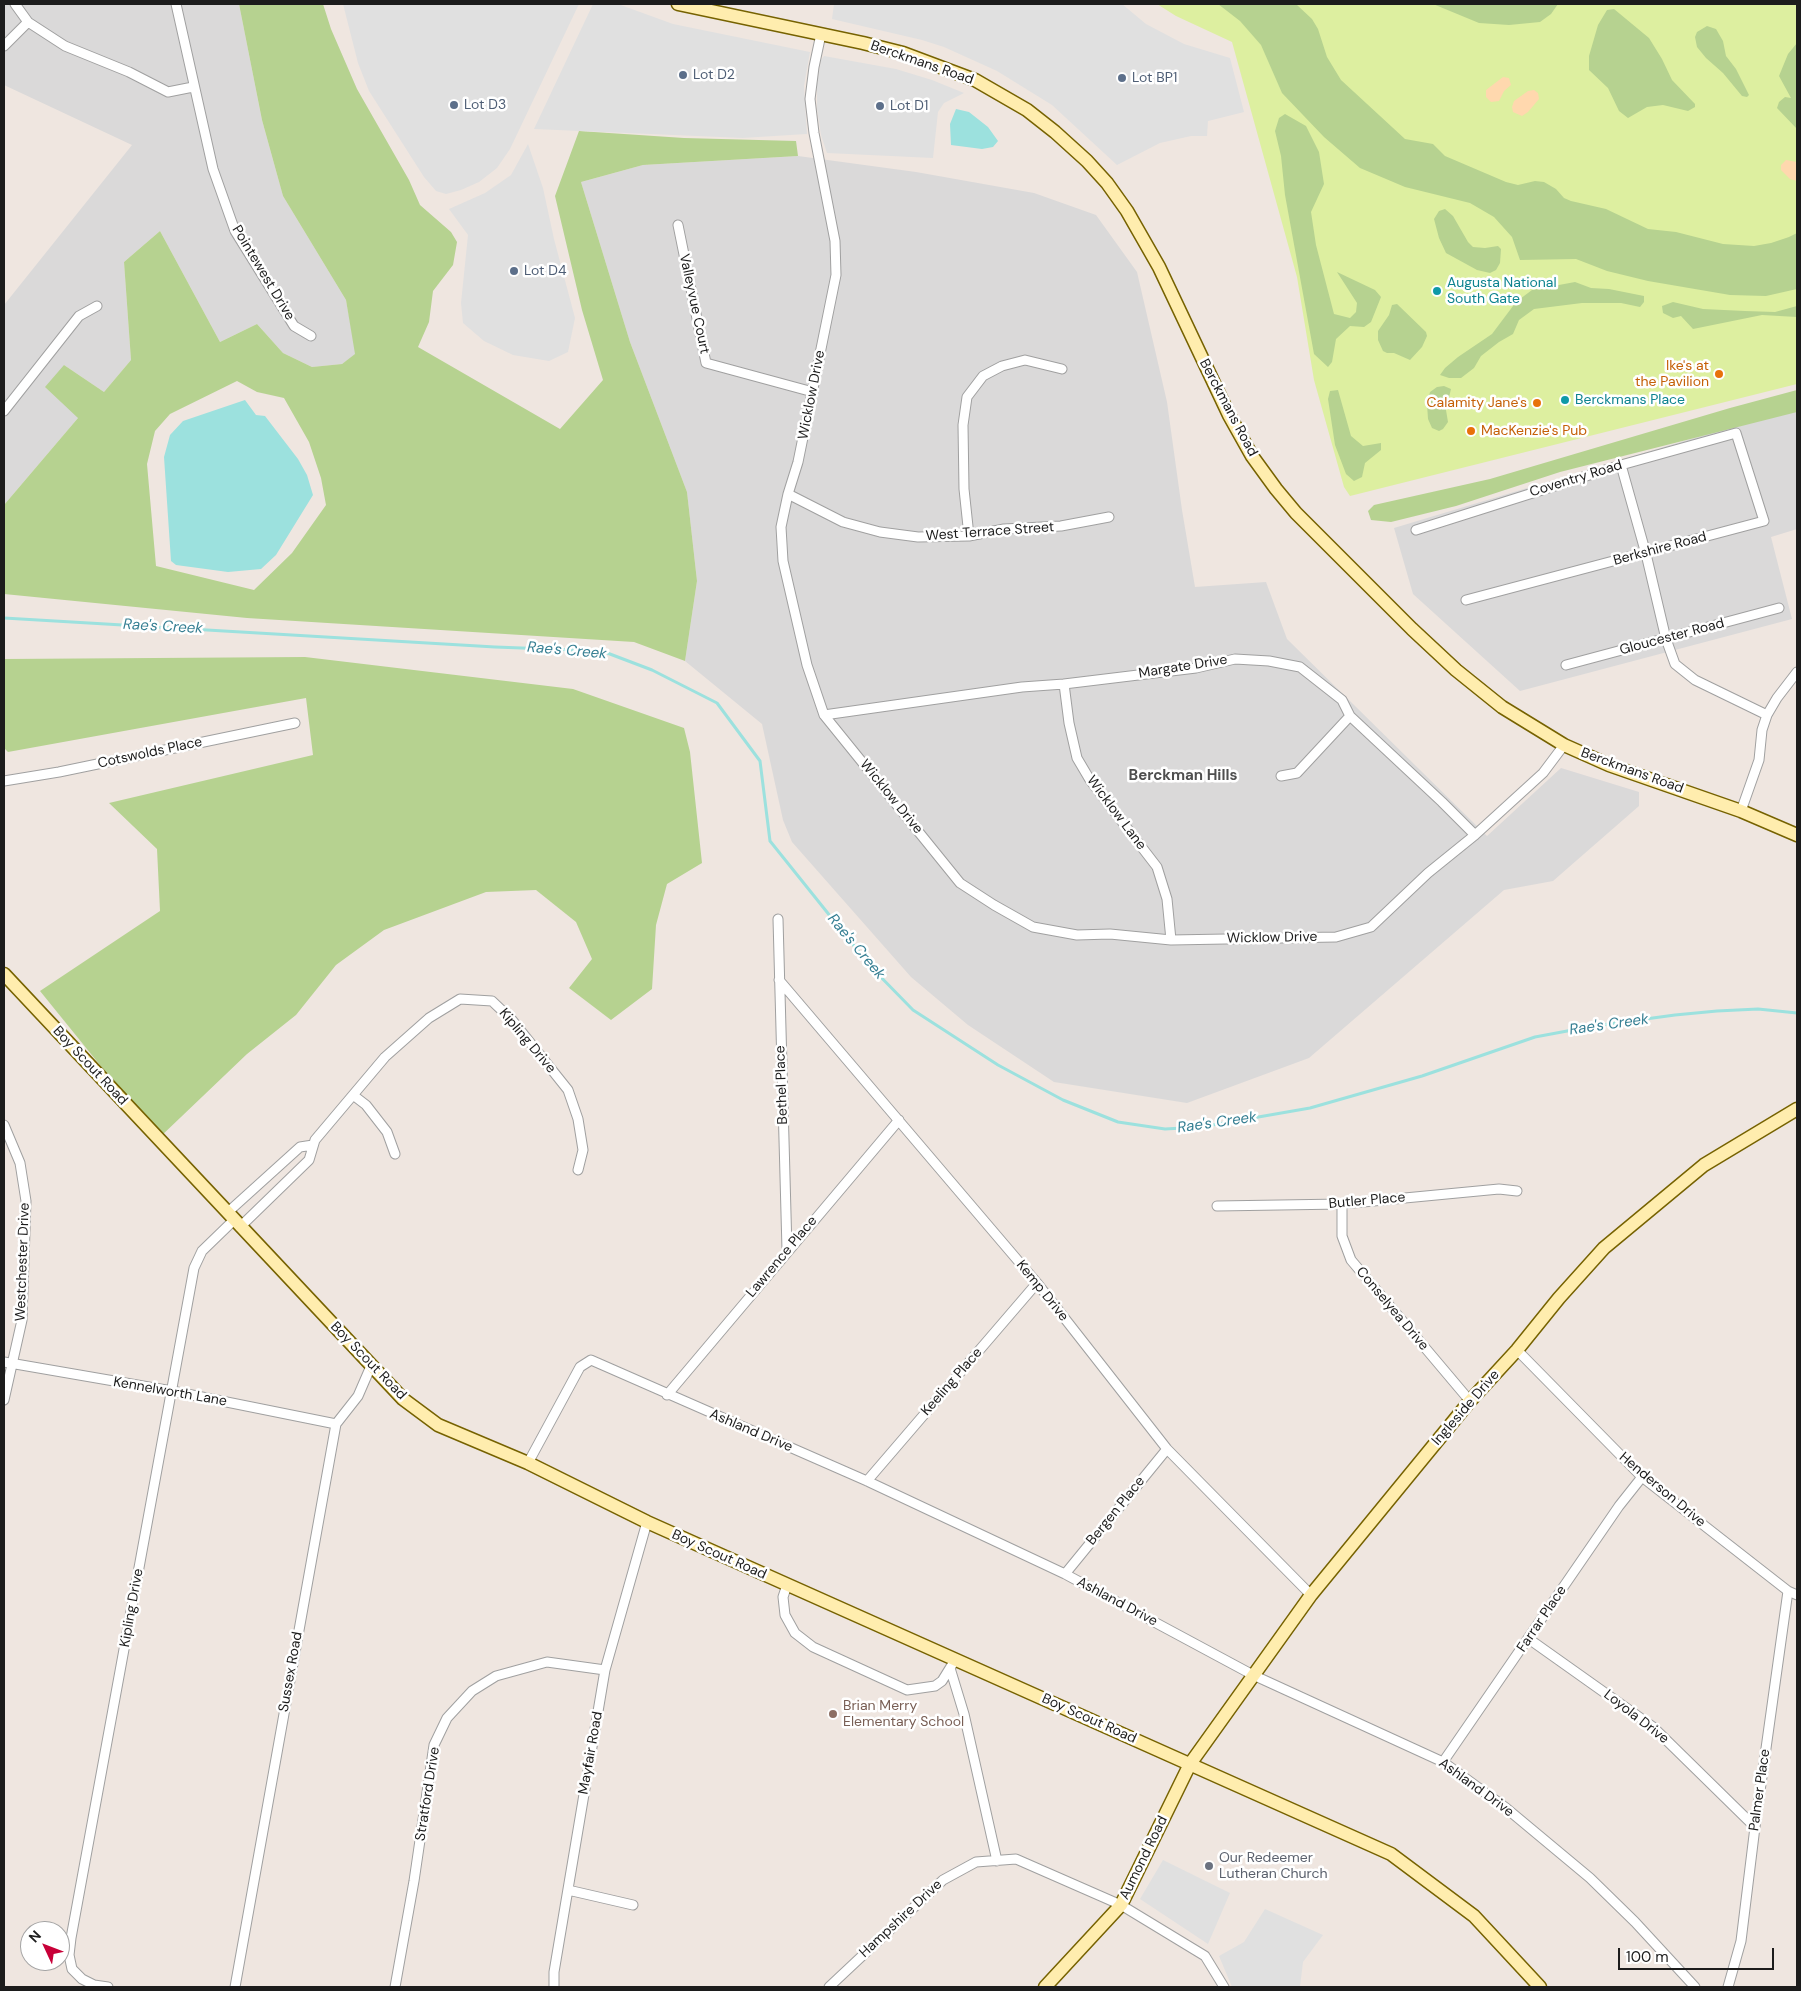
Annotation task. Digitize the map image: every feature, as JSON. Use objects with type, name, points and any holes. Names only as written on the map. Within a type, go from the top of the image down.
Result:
[{"type":"street","points":[[15,4],[28,22],[66,46],[129,72],[168,92],[193,87]]},
{"type":"street","name":"Pointewest Drive","points":[[176,4],[193,87],[213,168],[235,231],[294,326],[311,336]]},
{"type":"street","name":"Berckmans Road","points":[[678,4],[723,15],[821,34],[903,54],[975,80],[1027,110],[1087,161],[1132,219],[1159,267],[1229,414],[1252,456],[1276,489],[1328,545],[1456,670],[1502,707],[1564,745],[1609,765],[1741,811],[1797,835]]},
{"type":"street","points":[[4,46],[28,22]]},
{"type":"street","name":"Wicklow Drive","points":[[821,34],[810,99],[814,133],[835,241],[836,275],[798,462],[788,494],[781,527],[783,561],[807,665],[824,715],[960,883],[994,905],[1033,926],[1077,935],[1110,934],[1171,940],[1336,937],[1371,927],[1428,873],[1474,836],[1543,773],[1564,745]]},
{"type":"street","name":"Valleyvue Court","points":[[678,225],[706,363],[813,392]]},
{"type":"street","points":[[4,411],[79,316],[97,306]]},
{"type":"street","points":[[969,536],[964,489],[963,425],[967,396],[984,376],[1002,366],[1025,360],[1062,369]]},
{"type":"street","name":"Coventry Road","points":[[1416,530],[1621,465],[1736,433]]},
{"type":"street","name":"Berkshire Road","points":[[1466,600],[1646,554],[1764,521],[1736,433]]},
{"type":"street","points":[[1621,465],[1646,554],[1666,639],[1675,664],[1695,680],[1767,715]]},
{"type":"street","name":"West Terrace Street","points":[[788,494],[843,522],[880,532],[918,537],[969,536],[1004,529],[1061,526],[1109,517]]},
{"type":"street","name":"Gloucester Road","points":[[1566,665],[1779,608]]},
{"type":"street","name":"Margate Drive","points":[[824,715],[1022,687],[1064,684],[1196,668],[1235,659],[1269,661],[1300,667],[1342,700],[1350,716],[1442,802],[1474,836]]},
{"type":"street","points":[[1741,811],[1759,760],[1762,730],[1767,715],[1777,698],[1797,672]]},
{"type":"street","name":"Wicklow Lane","points":[[1064,684],[1076,758],[1090,780],[1157,868],[1167,899],[1171,940]]},
{"type":"street","points":[[1281,776],[1297,773],[1350,716]]},
{"type":"street","name":"Cotswolds Place","points":[[4,781],[59,772],[295,723]]},
{"type":"street","name":"Bethel Place","points":[[778,919],[787,1250]]},
{"type":"street","name":"Boy Scout Road","points":[[4,974],[403,1399],[438,1425],[528,1463],[647,1522],[787,1585],[953,1664],[1190,1764],[1391,1854],[1474,1916],[1540,1987]]},
{"type":"street","name":"Kemp Drive","points":[[779,980],[1037,1283],[1167,1449],[1311,1595]]},
{"type":"street","name":"Kipling Drive","points":[[233,1220],[309,1160],[314,1140],[385,1057],[429,1018],[460,999],[492,1001],[512,1020],[568,1090],[578,1119],[583,1150],[578,1170]]},
{"type":"street","points":[[353,1095],[366,1105],[388,1132],[396,1154]]},
{"type":"street","name":"Ingleside Drive","points":[[1190,1764],[1311,1595],[1470,1401],[1517,1350],[1559,1298],[1604,1248],[1704,1165],[1797,1108]]},
{"type":"street","name":"Lawrence Place","points":[[667,1394],[898,1120]]},
{"type":"street","name":"Westchester Drive","points":[[4,1125],[20,1163],[26,1201],[22,1320],[7,1363],[4,1400]]},
{"type":"street","name":"Kipling Drive","points":[[108,1987],[94,1985],[82,1979],[72,1969],[69,1955],[194,1268],[202,1251],[300,1147],[313,1145]]},
{"type":"street","name":"Butler Place","points":[[1217,1206],[1342,1204],[1499,1189],[1517,1192]]},
{"type":"street","name":"Conselyea Drive","points":[[1342,1204],[1342,1236],[1351,1260],[1470,1401]]},
{"type":"street","name":"Keeling Place","points":[[867,1481],[1037,1283]]},
{"type":"street","name":"Henderson Drive","points":[[1517,1350],[1642,1476],[1793,1593]]},
{"type":"street","name":"Ashland Drive","points":[[528,1463],[580,1367],[591,1360],[867,1481],[1065,1574],[1254,1675],[1443,1762],[1506,1808],[1590,1878],[1635,1922],[1695,1987]]},
{"type":"street","name":"Kennelworth Lane","points":[[7,1363],[172,1391],[336,1424]]},
{"type":"street","name":"Sussex Road","points":[[235,1987],[336,1424],[358,1396],[372,1366]]},
{"type":"street","name":"Bergen Place","points":[[1065,1574],[1167,1449]]},
{"type":"street","name":"Farrar Place","points":[[1443,1762],[1619,1506],[1642,1476]]},
{"type":"street","name":"Mayfair Road","points":[[554,1987],[554,1972],[605,1670],[647,1522]]},
{"type":"street","points":[[787,1585],[783,1597],[785,1615],[795,1633],[813,1647],[907,1690],[935,1686],[942,1681],[953,1664]]},
{"type":"street","name":"Palmer Place","points":[[1728,1987],[1741,1941],[1755,1827],[1793,1593]]},
{"type":"street","name":"Loyola Drive","points":[[1529,1639],[1653,1727],[1755,1827]]},
{"type":"street","name":"Stratford Drive","points":[[395,1987],[417,1863],[434,1745],[447,1718],[472,1691],[496,1676],[547,1662],[605,1670]]},
{"type":"street","points":[[953,1664],[997,1861]]},
{"type":"street","name":"Aumond Road","points":[[1045,1987],[1121,1905],[1190,1764]]},
{"type":"street","name":"Hampshire Drive","points":[[829,1987],[942,1880],[976,1862],[1016,1859],[1121,1905],[1205,1956],[1224,1987]]},
{"type":"street","points":[[568,1890],[633,1906]]},
{"type":"shaded area","points":[[4,4],[239,4],[262,120],[283,196],[346,300],[356,354],[342,364],[312,367],[283,353],[257,324],[220,342],[160,231],[124,262],[131,360],[104,392],[64,365],[78,418],[4,505],[4,305],[132,145],[4,85]]},
{"type":"shaded area","name":"Lot D3","points":[[343,4],[579,4],[510,149],[497,168],[479,182],[446,194],[436,191],[424,177],[369,91],[358,63]]},
{"type":"shaded area","name":"Lot D2","points":[[593,4],[618,4],[673,24],[810,52],[804,86],[807,134],[743,138],[534,129]]},
{"type":"shaded area","name":"Lot BP1","points":[[834,4],[1122,4],[1146,24],[1184,44],[1230,58],[1244,112],[1208,121],[1207,136],[1191,136],[1160,143],[1117,165],[1052,105],[997,71],[944,47],[922,40],[832,19]]},
{"type":"shaded area","name":"Lot D1","points":[[824,56],[896,69],[932,80],[964,93],[944,103],[938,112],[933,158],[827,153],[821,135],[817,109],[817,84],[821,60]]},
{"type":"shaded area","name":"Lot D4","points":[[528,144],[543,188],[554,239],[575,318],[568,352],[549,361],[513,355],[484,341],[463,323],[461,303],[468,235],[449,209],[485,193],[511,175]]},
{"type":"shaded area","points":[[798,156],[916,172],[1034,193],[1096,215],[1137,272],[1167,402],[1195,587],[1266,582],[1287,639],[1487,836],[1561,768],[1639,792],[1639,806],[1553,881],[1504,890],[1309,1058],[1187,1103],[1054,1082],[968,1025],[911,977],[792,842],[783,820],[762,724],[685,661],[697,581],[687,492],[630,342],[581,182],[643,165]]},
{"type":"shaded area","points":[[1797,407],[1797,529],[1771,537],[1792,619],[1520,691],[1413,594],[1394,528]]},
{"type":"shaded area","points":[[1163,1860],[1230,1893],[1208,1944],[1140,1899]]},
{"type":"shaded area","points":[[1265,1909],[1323,1935],[1303,1962],[1300,1987],[1232,1987],[1219,1956],[1244,1942]]},
{"type":"green space","points":[[239,4],[323,4],[331,29],[357,89],[409,180],[420,205],[451,232],[457,242],[453,265],[433,291],[429,322],[418,347],[560,429],[603,380],[582,310],[555,196],[579,131],[684,138],[796,141],[798,156],[643,165],[581,182],[630,342],[687,492],[697,581],[685,661],[634,642],[247,618],[4,594],[4,505],[78,418],[45,387],[64,365],[104,392],[131,360],[124,262],[160,231],[220,342],[257,324],[283,353],[312,367],[342,364],[355,354],[346,300],[283,196],[262,120]],"holes":[[[237,381],[257,392],[284,398],[309,442],[321,478],[326,505],[292,553],[254,590],[156,566],[147,464],[155,431],[170,414]]]},
{"type":"green space","points":[[1157,4],[1797,4],[1797,384],[1350,496],[1344,487],[1314,380],[1297,277],[1232,42],[1176,16]]},
{"type":"green space","points":[[1218,4],[1297,5],[1312,19],[1318,29],[1327,57],[1341,80],[1405,139],[1433,144],[1445,156],[1506,182],[1518,185],[1535,181],[1544,182],[1556,189],[1564,198],[1606,209],[1648,229],[1676,232],[1723,244],[1754,246],[1771,243],[1797,233],[1797,289],[1766,296],[1730,295],[1648,281],[1607,271],[1576,259],[1520,260],[1512,237],[1494,217],[1470,203],[1405,187],[1360,168],[1324,137],[1282,93],[1261,45],[1240,21]]},
{"type":"green space","points":[[1433,4],[1558,4],[1551,14],[1540,22],[1509,25],[1479,23]]},
{"type":"green space","points":[[1614,9],[1649,38],[1672,80],[1695,104],[1695,107],[1688,111],[1663,105],[1647,107],[1628,118],[1619,111],[1608,88],[1589,70],[1589,56],[1598,25],[1607,10]]},
{"type":"green space","points":[[1707,26],[1716,29],[1723,41],[1726,56],[1736,69],[1749,95],[1747,97],[1742,96],[1723,73],[1697,47],[1695,37],[1697,32]]},
{"type":"green space","points":[[1797,43],[1797,129],[1777,108],[1779,102],[1785,97],[1791,98],[1779,76],[1788,54]]},
{"type":"green space","points":[[1285,114],[1306,126],[1319,152],[1324,184],[1311,212],[1316,245],[1334,314],[1350,318],[1356,312],[1357,303],[1337,272],[1375,290],[1381,297],[1371,322],[1364,327],[1350,326],[1336,339],[1332,362],[1328,367],[1314,354],[1285,195],[1281,156],[1275,131],[1279,118]]},
{"type":"green space","points":[[1445,209],[1453,216],[1473,247],[1498,246],[1501,249],[1500,263],[1496,270],[1490,273],[1477,270],[1446,253],[1439,238],[1434,219],[1439,211]]},
{"type":"green space","points":[[1575,282],[1591,288],[1609,289],[1644,296],[1644,302],[1640,307],[1621,303],[1582,303],[1534,309],[1519,320],[1513,334],[1481,356],[1474,368],[1461,378],[1449,378],[1440,375],[1458,357],[1492,334],[1516,302],[1532,290]]},
{"type":"green space","points":[[1673,302],[1703,309],[1775,312],[1797,306],[1797,317],[1762,315],[1693,329],[1681,316],[1673,318],[1663,313],[1662,306]]},
{"type":"green space","points":[[1397,304],[1426,332],[1427,336],[1422,347],[1410,360],[1394,353],[1383,351],[1378,340],[1378,331],[1389,315],[1392,305]]},
{"type":"green space","points":[[1444,386],[1451,389],[1446,410],[1448,422],[1439,431],[1432,428],[1428,419],[1427,404],[1430,392],[1437,387]]},
{"type":"green space","points":[[1338,390],[1351,436],[1363,446],[1381,443],[1381,450],[1365,463],[1362,477],[1354,481],[1346,474],[1335,445],[1328,399],[1330,391]]},
{"type":"green space","points":[[1797,390],[1797,412],[1560,472],[1456,506],[1391,522],[1371,520],[1368,511],[1374,505],[1490,479]]},
{"type":"green space","points":[[305,657],[573,689],[684,728],[690,752],[702,863],[667,884],[656,925],[652,989],[611,1020],[569,988],[592,959],[576,922],[536,890],[486,892],[384,930],[336,965],[296,1015],[247,1054],[159,1138],[40,991],[160,911],[157,849],[109,803],[313,755],[306,698],[8,752],[4,748],[4,659]]},
{"type":"sand","points":[[1503,77],[1509,78],[1511,85],[1504,91],[1499,101],[1491,102],[1486,97],[1486,90]]},
{"type":"sand","points":[[1534,90],[1538,93],[1539,99],[1528,112],[1522,116],[1513,112],[1514,101],[1528,91]]},
{"type":"sand","points":[[1786,160],[1797,162],[1797,181],[1790,179],[1781,170],[1781,165]]},
{"type":"water","points":[[956,109],[969,112],[988,127],[998,141],[993,147],[982,149],[951,145],[950,124]]},
{"type":"water","points":[[245,400],[256,415],[265,416],[298,459],[307,475],[313,495],[276,555],[261,569],[228,572],[176,565],[171,561],[164,457],[170,435],[183,421]]},
{"type":"waterway","name":"Rae's Creek","points":[[4,618],[495,647],[602,651],[652,670],[717,703],[760,761],[770,841],[871,967],[913,1010],[998,1065],[1063,1100],[1118,1122],[1165,1129],[1201,1127],[1310,1108],[1422,1076],[1535,1037],[1594,1026],[1717,1011],[1758,1009],[1797,1013]]},
{"type":"place","name":"Lot D2","points":[[683,75]]},
{"type":"place","name":"Lot BP1","points":[[1122,78]]},
{"type":"place","name":"Lot D3","points":[[454,105]]},
{"type":"place","name":"Lot D1","points":[[880,106]]},
{"type":"place","name":"Lot D4","points":[[514,271]]},
{"type":"place","name":"Augusta National South Gate","points":[[1437,291]]},
{"type":"place","name":"Ike's at the Pavilion","points":[[1719,374]]},
{"type":"place","name":"Berckmans Place","points":[[1565,400]]},
{"type":"place","name":"Calamity Jane's","points":[[1537,403]]},
{"type":"place","name":"MacKenzie's Pub","points":[[1471,431]]},
{"type":"place","name":"Brian Merry Elementary School","points":[[833,1714]]},
{"type":"place","name":"Our Redeemer Lutheran Church","points":[[1209,1866]]},
{"type":"district","name":"Berckman Hills","points":[[1183,776]]}]
